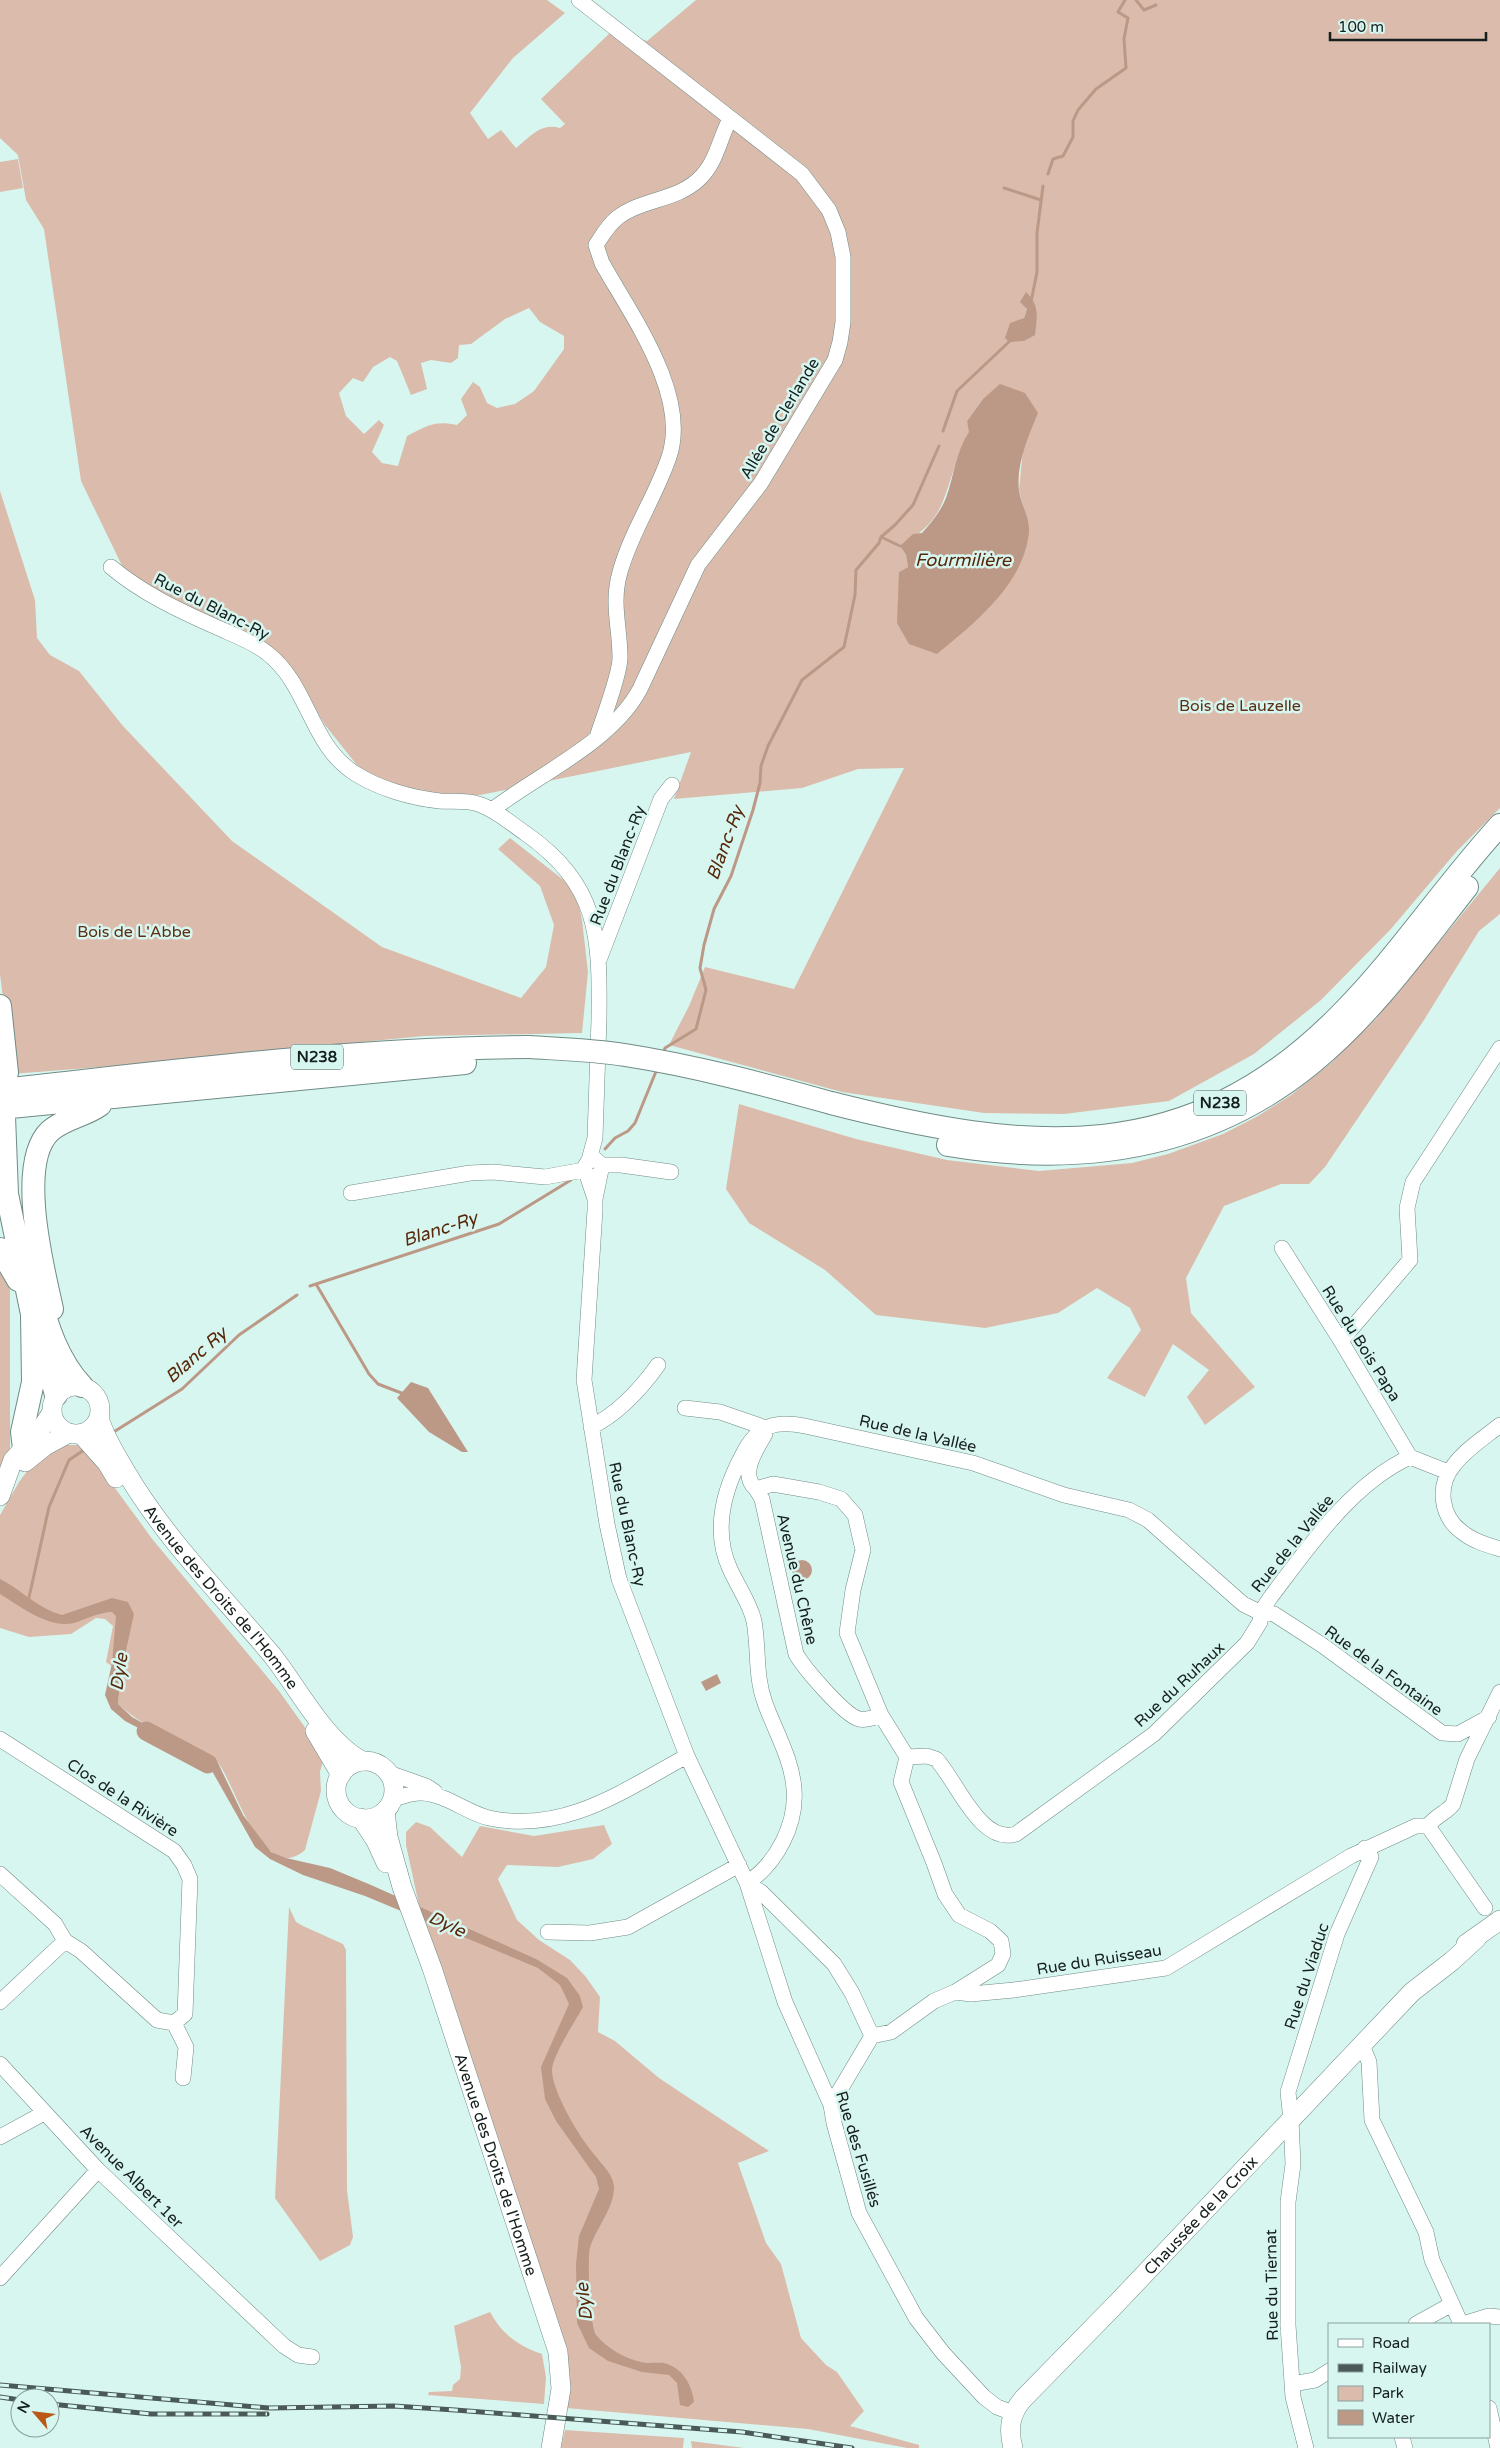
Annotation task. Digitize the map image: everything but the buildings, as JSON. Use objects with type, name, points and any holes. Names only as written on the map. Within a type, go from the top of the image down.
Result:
[{"type":"highway","name":"N238","points":[[828,1110],[935,1127],[1033,1139],[1073,1139],[1143,1130],[1174,1121],[1226,1101],[1264,1079],[1301,1052],[1343,1012],[1500,825]]},
{"type":"highway","name":"N238","points":[[3,1082],[363,1052],[448,1048],[529,1054],[623,1054],[733,1076],[828,1110],[933,1142],[982,1150],[1033,1155],[1101,1152],[1151,1144],[1206,1126],[1272,1092],[1312,1063],[1357,1021],[1500,849]]},
{"type":"highway","points":[[0,1006],[3,1082]]},
{"type":"highway","name":"N238","points":[[5,1113],[110,1096],[529,1054]]},
{"type":"highway","points":[[51,1332],[53,1316],[42,1261],[32,1184],[34,1165],[40,1145],[48,1133],[75,1115],[98,1107],[110,1096]]},
{"type":"highway","points":[[5,1113],[7,1194],[32,1314],[54,1404]]},
{"type":"highway","points":[[5,1113],[29,1256],[39,1296],[61,1357],[72,1376],[82,1386]]},
{"type":"highway","points":[[0,1171],[6,1149]]},
{"type":"highway","points":[[0,1249],[14,1271],[32,1314],[33,1382],[22,1432],[24,1448]]},
{"type":"main road","points":[[82,1386],[96,1395],[100,1403],[99,1418],[95,1425],[32,1455],[1,1493],[14,1460],[63,1389],[82,1386]]},
{"type":"main road","points":[[54,1404],[58,1426],[75,1434]]},
{"type":"main road","name":"Avenue des Droits de l'Homme","points":[[99,1418],[103,1432],[116,1456],[162,1526],[272,1656],[331,1735],[343,1749],[362,1761]]},
{"type":"main road","name":"Avenue des Droits de l'Homme","points":[[75,1434],[107,1463],[153,1532],[265,1664],[322,1741],[341,1775]]},
{"type":"main road","points":[[389,1805],[372,1818],[361,1818],[349,1814],[339,1800],[337,1789],[341,1775],[350,1766],[362,1761],[378,1764],[388,1773],[394,1788],[389,1805],[388,1837],[402,1887]]},
{"type":"main road","points":[[361,1818],[376,1841],[394,1880],[402,1887]]},
{"type":"main road","name":"Avenue des Droits de l'Homme","points":[[402,1887],[558,2352],[561,2389],[551,2448]]},
{"type":"main road","name":"Chaussée de la Croix","points":[[1012,2413],[1023,2399],[1412,1992],[1500,1920]]},
{"type":"main road","points":[[1012,2413],[1009,2427],[1013,2448]]},
{"type":"street","name":"Allée de Clerlande","points":[[492,810],[567,760],[619,718],[635,697],[698,565],[761,483],[793,426],[828,372],[840,342],[843,257],[838,232],[829,210],[802,174],[579,0]]},
{"type":"street","points":[[598,734],[620,660],[614,604],[620,571],[670,456],[674,431],[673,408],[659,366],[602,263],[596,245],[608,226],[625,213],[677,194],[699,179],[713,161],[730,119]]},
{"type":"street","name":"Rue du Blanc-Ry","points":[[111,567],[164,603],[267,653],[282,668],[296,688],[329,752],[340,763],[357,775],[386,788],[420,798],[478,803],[492,810],[553,855],[569,873],[583,898],[593,921],[599,960],[596,1138],[593,1168],[595,1199],[584,1374],[607,1524],[619,1579],[687,1756],[747,1883],[761,1892],[834,1964],[852,1993],[872,2036]]},
{"type":"street","name":"Rue du Blanc-Ry","points":[[599,960],[660,799],[672,785]]},
{"type":"street","points":[[1341,1341],[1410,1260],[1407,1208],[1412,1182],[1500,1048]]},
{"type":"street","points":[[351,1194],[420,1180],[493,1172],[545,1176],[622,1165],[671,1172]]},
{"type":"street","name":"Rue du Bois Papa","points":[[1282,1248],[1341,1341],[1405,1446],[1410,1458]]},
{"type":"street","points":[[591,1427],[603,1421],[628,1402],[658,1365]]},
{"type":"street","points":[[685,1408],[720,1412],[768,1426]]},
{"type":"street","name":"Rue de la Vallée","points":[[768,1426],[787,1422],[964,1461],[1064,1494],[1134,1512],[1148,1520],[1236,1599],[1261,1612],[1283,1581],[1352,1498],[1385,1470],[1410,1458]]},
{"type":"street","points":[[1500,1424],[1465,1454],[1448,1472],[1444,1482],[1442,1497],[1450,1521],[1475,1540],[1500,1549]]},
{"type":"street","points":[[747,1883],[767,1867],[783,1840],[792,1816],[794,1797],[790,1766],[758,1681],[752,1615],[727,1562],[721,1531],[723,1504],[732,1476],[749,1444],[768,1426]]},
{"type":"street","name":"Avenue du Chêne","points":[[768,1426],[749,1471],[752,1485],[762,1499],[796,1654],[803,1666],[850,1715],[865,1720],[882,1715]]},
{"type":"street","points":[[1410,1458],[1448,1472]]},
{"type":"street","name":"Avenue du Chêne","points":[[756,1489],[774,1484],[841,1498],[855,1515],[863,1550],[853,1590],[847,1633],[882,1715],[907,1757]]},
{"type":"street","name":"Rue de la Fontaine","points":[[1261,1612],[1274,1614],[1322,1645],[1442,1733],[1458,1734],[1490,1718]]},
{"type":"street","name":"Rue du Ruhaux","points":[[907,1757],[927,1756],[936,1759],[987,1829],[1005,1836],[1016,1834],[1163,1728],[1247,1643],[1260,1622],[1261,1612]]},
{"type":"street","points":[[1485,1908],[1428,1826],[1435,1816],[1451,1808],[1467,1759],[1490,1718],[1500,1692]]},
{"type":"street","name":"Clos de la Rivière","points":[[0,1739],[174,1851],[184,1865],[190,1878],[186,2014],[174,2023]]},
{"type":"street","points":[[388,1773],[426,1786],[444,1799],[468,1811],[491,1818],[530,1822],[571,1815],[597,1804],[687,1756]]},
{"type":"street","points":[[907,1757],[901,1782],[947,1899],[957,1913],[967,1921],[994,1933],[1003,1947],[1002,1958],[998,1965],[955,1992]]},
{"type":"street","points":[[389,1805],[420,1792],[444,1799]]},
{"type":"street","name":"Rue du Ruisseau","points":[[872,2036],[891,2032],[934,2001],[955,1992],[970,1994],[1006,1991],[1166,1968],[1365,1848],[1416,1826],[1428,1826]]},
{"type":"street","name":"Rue du Viaduc","points":[[1291,2120],[1288,2092],[1336,1934],[1371,1857],[1365,1848]]},
{"type":"street","points":[[548,1932],[590,1933],[628,1927],[739,1865]]},
{"type":"street","points":[[0,1874],[55,1924],[65,1941],[81,1951],[156,2020],[174,2023],[186,2047],[183,2078]]},
{"type":"street","name":"Rue des Fusillés","points":[[747,1883],[785,2002],[831,2105],[834,2123],[859,2213],[916,2318],[943,2353],[984,2396],[997,2407],[1012,2413]]},
{"type":"street","points":[[0,2002],[65,1941]]},
{"type":"street","points":[[831,2105],[872,2036]]},
{"type":"street","points":[[1362,2045],[1369,2062],[1372,2120],[1426,2232],[1432,2260],[1462,2323]]},
{"type":"street","name":"Avenue Albert 1er","points":[[0,2064],[98,2170],[243,2308],[284,2346],[298,2355],[312,2357]]},
{"type":"street","points":[[0,2137],[44,2112]]},
{"type":"street","name":"Rue du Tiernat","points":[[1291,2120],[1293,2164],[1288,2202],[1288,2325],[1292,2384],[1306,2448]]},
{"type":"street","points":[[0,2278],[98,2170]]},
{"type":"street","points":[[1418,2323],[1452,2304]]},
{"type":"street","points":[[1465,2323],[1489,2316],[1500,2317]]},
{"type":"street","points":[[1292,2384],[1315,2380],[1328,2372]]},
{"type":"street","points":[[1490,2412],[1498,2448]]},
{"type":"green space","name":"Bois de Lauzelle","points":[[0,0],[547,0],[565,13],[513,58],[470,113],[488,139],[501,130],[516,148],[541,129],[547,127],[560,128],[565,124],[541,99],[612,31],[647,41],[696,0],[1500,0],[1500,808],[1457,851],[1390,930],[1321,1000],[1254,1054],[1169,1101],[1064,1114],[984,1113],[842,1092],[669,1045],[689,1006],[705,967],[794,989],[904,768],[858,769],[802,788],[674,799],[691,752],[480,795],[422,796],[368,779],[325,725],[287,663],[126,574],[81,481],[44,229],[26,200],[18,155],[0,138]],"holes":[[[529,308],[540,322],[564,336],[564,349],[534,391],[515,404],[497,408],[487,403],[480,387],[473,382],[461,399],[467,415],[457,425],[442,423],[420,429],[407,436],[398,466],[382,463],[372,452],[384,425],[379,420],[364,434],[346,416],[339,393],[353,378],[363,382],[373,367],[390,357],[397,361],[411,395],[427,389],[421,363],[431,360],[451,363],[458,358],[459,345],[471,344],[505,319]],[[1027,308],[1024,341],[1019,341],[1010,324],[1024,318]],[[983,399],[1037,413],[1023,448],[1019,490],[1029,531],[900,583],[899,572],[908,567],[906,555],[900,546],[926,527],[940,508],[966,438],[970,432],[967,421]]]},
{"type":"green space","points":[[18,159],[23,188],[0,192],[0,162]]},
{"type":"green space","name":"Bois de L'Abbe","points":[[0,491],[35,600],[37,638],[50,655],[79,671],[123,726],[232,841],[382,947],[521,998],[546,967],[554,925],[540,886],[498,849],[510,838],[575,889],[582,920],[588,972],[582,1033],[424,1036],[12,1074],[0,974]]},
{"type":"green space","points":[[1500,868],[1500,914],[1479,931],[1424,1020],[1325,1167],[1309,1184],[1281,1184],[1224,1206],[1186,1278],[1191,1313],[1255,1387],[1205,1425],[1187,1397],[1209,1370],[1173,1344],[1145,1397],[1107,1378],[1141,1330],[1130,1308],[1097,1288],[1058,1313],[985,1328],[876,1315],[825,1270],[749,1223],[726,1189],[739,1104],[856,1139],[947,1160],[1039,1171],[1132,1163],[1168,1154],[1223,1134],[1258,1116],[1291,1095],[1331,1063],[1376,1019]]},
{"type":"green space","points":[[0,1263],[10,1290],[10,1454],[0,1478]]},
{"type":"green space","points":[[63,1445],[78,1445],[93,1458],[153,1540],[279,1691],[304,1726],[323,1761],[320,1772],[321,1791],[305,1850],[290,1858],[276,1855],[264,1845],[252,1829],[226,1775],[216,1761],[152,1728],[118,1704],[121,1673],[106,1662],[113,1626],[105,1619],[96,1618],[71,1634],[29,1637],[0,1628],[0,1515],[19,1482],[34,1462]]},
{"type":"green space","points":[[416,1822],[430,1827],[462,1857],[480,1826],[534,1836],[604,1825],[612,1844],[593,1859],[558,1867],[507,1865],[498,1879],[517,1920],[539,1940],[570,1960],[586,1977],[600,1997],[598,2032],[615,2041],[659,2078],[769,2151],[738,2163],[766,2243],[781,2264],[801,2338],[826,2365],[837,2372],[864,2411],[850,2426],[919,2445],[919,2448],[907,2448],[808,2429],[566,2408],[423,1924],[406,1845],[406,1832]]},
{"type":"green space","points":[[289,1907],[296,1922],[343,1944],[346,1950],[347,2190],[353,2237],[350,2245],[320,2261],[275,2198]]},
{"type":"green space","points":[[490,2312],[500,2327],[512,2339],[542,2354],[546,2377],[544,2404],[428,2395],[429,2392],[452,2391],[453,2385],[460,2379],[461,2367],[454,2326]]},
{"type":"green space","points":[[565,2430],[684,2438],[683,2448],[561,2448]]},
{"type":"green space","points":[[691,2441],[744,2448],[692,2448]]},
{"type":"water","points":[[1026,292],[1036,307],[1035,335],[1024,341],[1009,342],[1005,338],[1010,323],[1024,318],[1027,309],[1020,302]]},
{"type":"water","name":"Fourmilière","points":[[1000,384],[1025,393],[1038,413],[1030,432],[1019,471],[1019,491],[1029,527],[1025,551],[1018,569],[995,601],[967,629],[937,654],[909,644],[897,623],[899,572],[908,567],[906,555],[900,546],[913,534],[922,533],[939,512],[946,498],[961,447],[969,432],[967,421],[983,399]]},
{"type":"water","points":[[411,1382],[428,1388],[468,1452],[462,1452],[429,1432],[397,1398]]},
{"type":"water","points":[[802,1560],[809,1563],[812,1570],[809,1577],[802,1580],[795,1577],[792,1570],[795,1563]]},
{"type":"water","name":"Dyle","points":[[0,1579],[45,1608],[62,1615],[112,1598],[128,1602],[134,1614],[121,1673],[118,1704],[132,1717],[160,1733],[206,1754],[218,1763],[243,1815],[271,1852],[286,1858],[330,1868],[371,1885],[536,1959],[567,1978],[580,1996],[583,2007],[555,2058],[552,2072],[554,2081],[557,2092],[574,2126],[612,2178],[614,2188],[611,2203],[592,2241],[589,2255],[594,2329],[600,2340],[622,2355],[644,2363],[664,2363],[676,2368],[688,2383],[694,2402],[688,2407],[680,2405],[677,2383],[669,2375],[642,2372],[608,2361],[589,2348],[577,2323],[576,2264],[579,2236],[599,2189],[596,2177],[556,2121],[545,2099],[541,2067],[569,2004],[560,1985],[538,1968],[365,1896],[303,1875],[270,1859],[255,1847],[212,1771],[198,1759],[125,1721],[111,1709],[105,1695],[112,1663],[116,1616],[112,1612],[107,1612],[74,1623],[65,1624],[45,1620],[0,1594]]},
{"type":"water","points":[[717,1674],[721,1683],[706,1691],[701,1682]]},
{"type":"waterway","points":[[1048,174],[1053,159],[1063,156],[1073,137],[1073,121],[1078,110],[1096,89],[1126,68],[1124,39],[1128,18],[1118,12],[1125,0]]},
{"type":"waterway","points":[[1136,0],[1144,10],[1156,5]]},
{"type":"waterway","points":[[1031,302],[1037,272],[1037,233],[1043,186]]},
{"type":"waterway","points":[[1004,188],[1041,200]]},
{"type":"waterway","points":[[943,431],[957,391],[1012,339]]},
{"type":"waterway","name":"Blanc-Ry","points":[[663,1054],[665,1048],[696,1029],[706,990],[700,968],[704,945],[714,909],[731,876],[753,810],[760,783],[761,766],[768,746],[802,680],[844,647],[855,595],[856,570],[879,543],[881,537],[913,505],[939,446]]},
{"type":"waterway","points":[[881,537],[900,546]]},
{"type":"waterway","name":"Blanc-Ry","points":[[605,1149],[615,1138],[628,1131],[635,1123],[657,1069]]},
{"type":"waterway","name":"Blanc-Ry","points":[[310,1286],[499,1224],[571,1180]]},
{"type":"waterway","points":[[316,1284],[369,1374],[378,1384],[404,1394]]},
{"type":"waterway","name":"Blanc Ry","points":[[112,1433],[182,1389],[239,1335],[297,1295]]},
{"type":"waterway","name":"Blanc Ry","points":[[28,1602],[49,1507],[69,1460],[84,1450]]},
{"type":"waterway","name":"Dyle","points":[[146,1731],[208,1764]]},
{"type":"railway","points":[[0,2385],[269,2408],[394,2406],[455,2410],[742,2432],[852,2448]]},
{"type":"railway","points":[[0,2397],[10,2398]]},
{"type":"railway","points":[[60,2405],[151,2414],[267,2414]]}]
